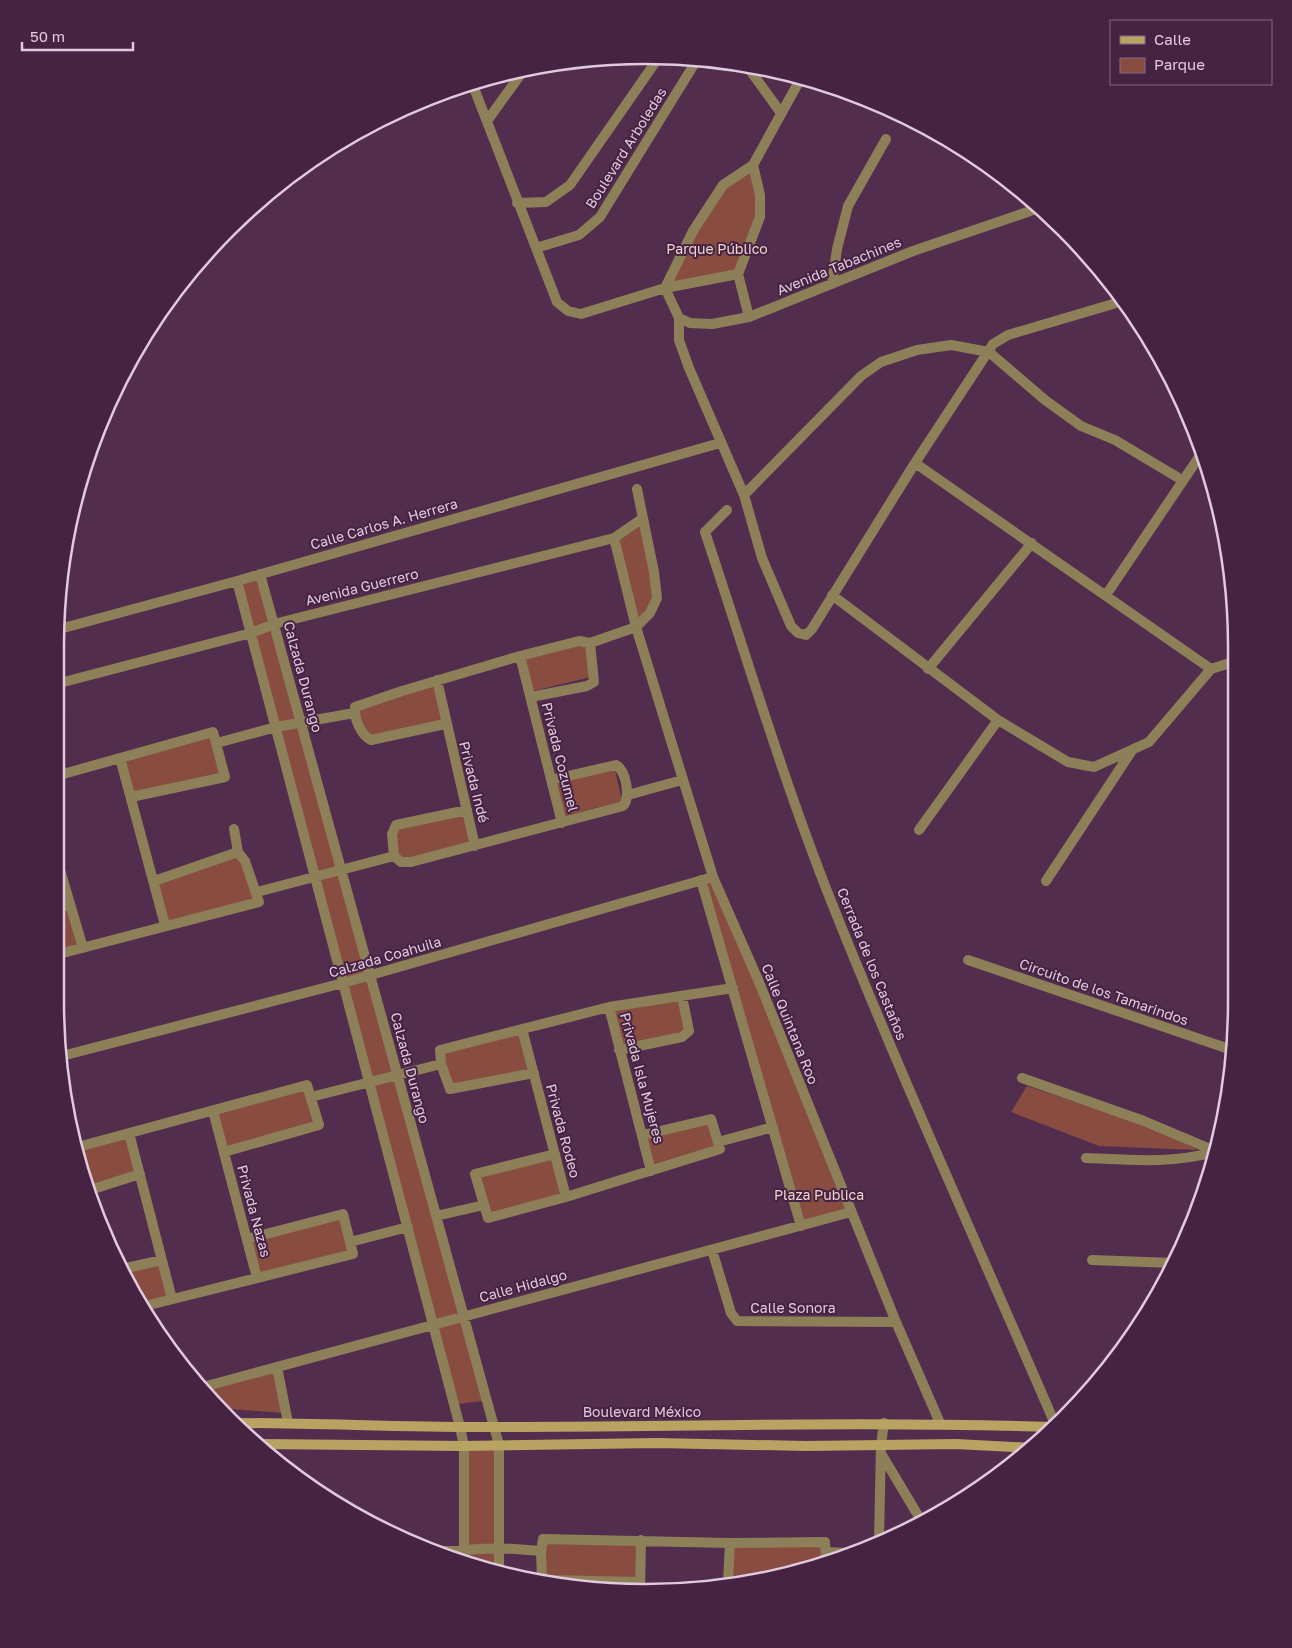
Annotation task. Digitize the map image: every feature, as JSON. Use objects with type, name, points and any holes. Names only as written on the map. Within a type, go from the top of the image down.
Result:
[{"type":"main road","name":"Boulevard México","points":[[244,1423],[460,1426],[804,1426],[940,1423],[1044,1427]]},
{"type":"main road","points":[[267,1444],[499,1446],[956,1444],[1021,1447]]},
{"type":"street","points":[[517,203],[546,202],[570,186],[654,64]]},
{"type":"street","name":"Boulevard Arboledas","points":[[536,248],[579,235],[600,217],[693,66]]},
{"type":"street","points":[[753,74],[781,113]]},
{"type":"street","points":[[487,121],[518,79]]},
{"type":"street","points":[[665,288],[693,231],[723,185],[753,165],[797,84]]},
{"type":"street","points":[[475,90],[557,302],[568,312],[581,314],[665,288],[738,274]]},
{"type":"street","points":[[832,284],[837,249],[848,206],[886,139]]},
{"type":"street","points":[[749,317],[738,274],[760,217],[760,195],[753,165]]},
{"type":"street","name":"Avenida Tabachines","points":[[679,318],[699,325],[749,317],[913,251],[1032,210]]},
{"type":"street","points":[[665,288],[679,318],[679,340],[720,442],[744,495],[762,558],[791,626],[798,633],[806,635],[812,629],[915,463],[999,339],[1116,303]]},
{"type":"street","points":[[744,495],[841,394],[861,376],[881,362],[918,350],[951,344],[989,352],[1045,400],[1080,426],[1115,440],[1182,480]]},
{"type":"street","name":"Calle Carlos A. Herrera","points":[[64,628],[237,581],[720,442]]},
{"type":"street","points":[[1106,595],[1197,459]]},
{"type":"street","points":[[915,463],[1211,669]]},
{"type":"street","points":[[445,724],[371,740],[362,734],[354,712],[357,706],[437,680],[579,641],[590,643],[636,627],[650,613],[657,598],[637,489]]},
{"type":"street","name":"Cerrada de los Castaños","points":[[727,510],[704,532],[805,830],[831,900],[891,1046],[1053,1419]]},
{"type":"street","name":"Avenida Guerrero","points":[[64,682],[251,633],[274,624],[614,538],[643,518]]},
{"type":"street","name":"Calle Quintana Roo","points":[[614,538],[636,627],[713,877],[759,982],[896,1322],[940,1423]]},
{"type":"street","points":[[928,669],[1032,543]]},
{"type":"street","name":"Calzada Durango","points":[[260,574],[499,1446],[499,1565]]},
{"type":"street","points":[[237,581],[460,1426],[464,1446],[465,1555]]},
{"type":"street","points":[[832,594],[928,669],[998,720],[1068,762],[1077,765],[1094,767],[1131,752],[1149,742],[1211,669],[1228,664]]},
{"type":"street","name":"Privada Cozumel","points":[[531,697],[587,686],[594,682],[590,643]]},
{"type":"street","name":"Privada Cozumel","points":[[520,656],[562,823]]},
{"type":"street","name":"Privada Indé","points":[[437,680],[445,724],[475,846]]},
{"type":"street","points":[[217,743],[276,727],[354,712]]},
{"type":"street","points":[[919,830],[998,720]]},
{"type":"street","points":[[64,774],[213,732],[225,777],[131,798]]},
{"type":"street","points":[[1046,881],[1131,752]]},
{"type":"street","points":[[120,758],[165,925]]},
{"type":"street","points":[[467,810],[396,825],[392,834],[394,856],[401,862],[411,862],[562,823],[623,806],[627,802],[628,795],[621,769],[616,765],[552,780]]},
{"type":"street","points":[[628,795],[682,780]]},
{"type":"street","points":[[64,953],[259,902],[245,861],[238,852],[234,829]]},
{"type":"street","points":[[154,881],[238,852]]},
{"type":"street","points":[[257,892],[315,875],[394,856]]},
{"type":"street","name":"Calzada Coahuila","points":[[67,1055],[343,983],[713,877]]},
{"type":"street","points":[[701,880],[801,1226]]},
{"type":"street","points":[[64,882],[83,948]]},
{"type":"street","points":[[64,906],[70,904]]},
{"type":"street","name":"Circuito de los Tamarindos","points":[[968,960],[1226,1048]]},
{"type":"street","name":"Privada Isla Mujeres","points":[[651,1171],[609,1007],[733,988]]},
{"type":"street","points":[[619,1050],[682,1037],[688,1034],[682,996]]},
{"type":"street","points":[[82,1146],[307,1085],[311,1097],[441,1064],[440,1050],[609,1007]]},
{"type":"street","name":"Privada Rodeo","points":[[522,1029],[566,1197]]},
{"type":"street","name":"Privada Rodeo","points":[[441,1064],[450,1089],[534,1073]]},
{"type":"street","points":[[1022,1078],[1144,1121],[1209,1149]]},
{"type":"street","name":"Privada Nazas","points":[[224,1152],[319,1125],[311,1097]]},
{"type":"street","name":"Privada Nazas","points":[[213,1111],[257,1278]]},
{"type":"street","points":[[555,1154],[475,1174],[488,1218],[566,1197],[720,1149],[711,1119],[643,1135]]},
{"type":"street","points":[[718,1142],[773,1128]]},
{"type":"street","points":[[129,1133],[172,1299]]},
{"type":"street","points":[[1086,1158],[1158,1162],[1188,1159],[1208,1154]]},
{"type":"street","points":[[95,1188],[140,1174]]},
{"type":"street","points":[[436,1216],[484,1205]]},
{"type":"street","name":"Calle Hidalgo","points":[[208,1386],[851,1212]]},
{"type":"street","points":[[149,1305],[353,1254],[343,1214],[247,1239]]},
{"type":"street","points":[[350,1242],[408,1227]]},
{"type":"street","name":"Calle Sonora","points":[[712,1250],[731,1313],[737,1322],[896,1322]]},
{"type":"street","points":[[128,1268],[162,1260]]},
{"type":"street","points":[[1092,1260],[1166,1263]]},
{"type":"street","points":[[277,1367],[288,1423]]},
{"type":"street","points":[[879,1535],[881,1444],[884,1423]]},
{"type":"street","points":[[882,1455],[918,1516]]},
{"type":"street","points":[[542,1575],[541,1551],[543,1539],[730,1543],[825,1542],[826,1555]]},
{"type":"street","points":[[640,1584],[642,1540]]},
{"type":"street","points":[[728,1578],[730,1543]]},
{"type":"street","points":[[467,1556],[500,1548],[541,1551]]},
{"type":"green space","name":"Parque Público","points":[[753,165],[760,217],[738,274],[665,288],[720,190]]},
{"type":"green space","points":[[642,521],[655,597],[637,623],[616,538]]},
{"type":"green space","points":[[258,578],[483,1401],[458,1404],[241,584]]},
{"type":"green space","points":[[578,643],[589,644],[591,677],[533,691],[524,659]]},
{"type":"green space","points":[[435,683],[442,722],[373,737],[364,733],[358,707]]},
{"type":"green space","points":[[212,734],[222,774],[134,795],[124,761]]},
{"type":"green space","points":[[615,770],[622,801],[565,816],[556,783]]},
{"type":"green space","points":[[465,813],[472,844],[402,859],[397,856],[394,829]]},
{"type":"green space","points":[[237,853],[256,900],[167,922],[155,882]]},
{"type":"green space","name":"Plaza Publica","points":[[712,881],[755,982],[846,1210],[805,1221],[705,883]]},
{"type":"green space","points":[[68,907],[79,946],[64,950],[64,908]]},
{"type":"green space","points":[[680,997],[687,1030],[621,1049],[611,1008]]},
{"type":"green space","points":[[521,1031],[532,1071],[451,1087],[441,1051]]},
{"type":"green space","points":[[306,1086],[318,1124],[228,1149],[217,1112]]},
{"type":"green space","points":[[1027,1086],[1161,1131],[1198,1150],[1099,1146],[1011,1112]]},
{"type":"green space","points":[[710,1119],[719,1149],[652,1170],[644,1135]]},
{"type":"green space","points":[[126,1136],[136,1173],[94,1185],[83,1148]]},
{"type":"green space","points":[[553,1156],[564,1195],[489,1216],[477,1176]]},
{"type":"green space","points":[[341,1215],[350,1252],[258,1276],[248,1240]]},
{"type":"green space","points":[[160,1264],[169,1296],[147,1301],[130,1271]]},
{"type":"green space","points":[[274,1371],[283,1413],[229,1409],[210,1389]]},
{"type":"green space","points":[[466,1448],[496,1448],[496,1564],[466,1555]]},
{"type":"green space","points":[[545,1541],[639,1541],[637,1580],[546,1575]]},
{"type":"green space","points":[[823,1544],[823,1556],[760,1573],[731,1578],[732,1545]]}]
